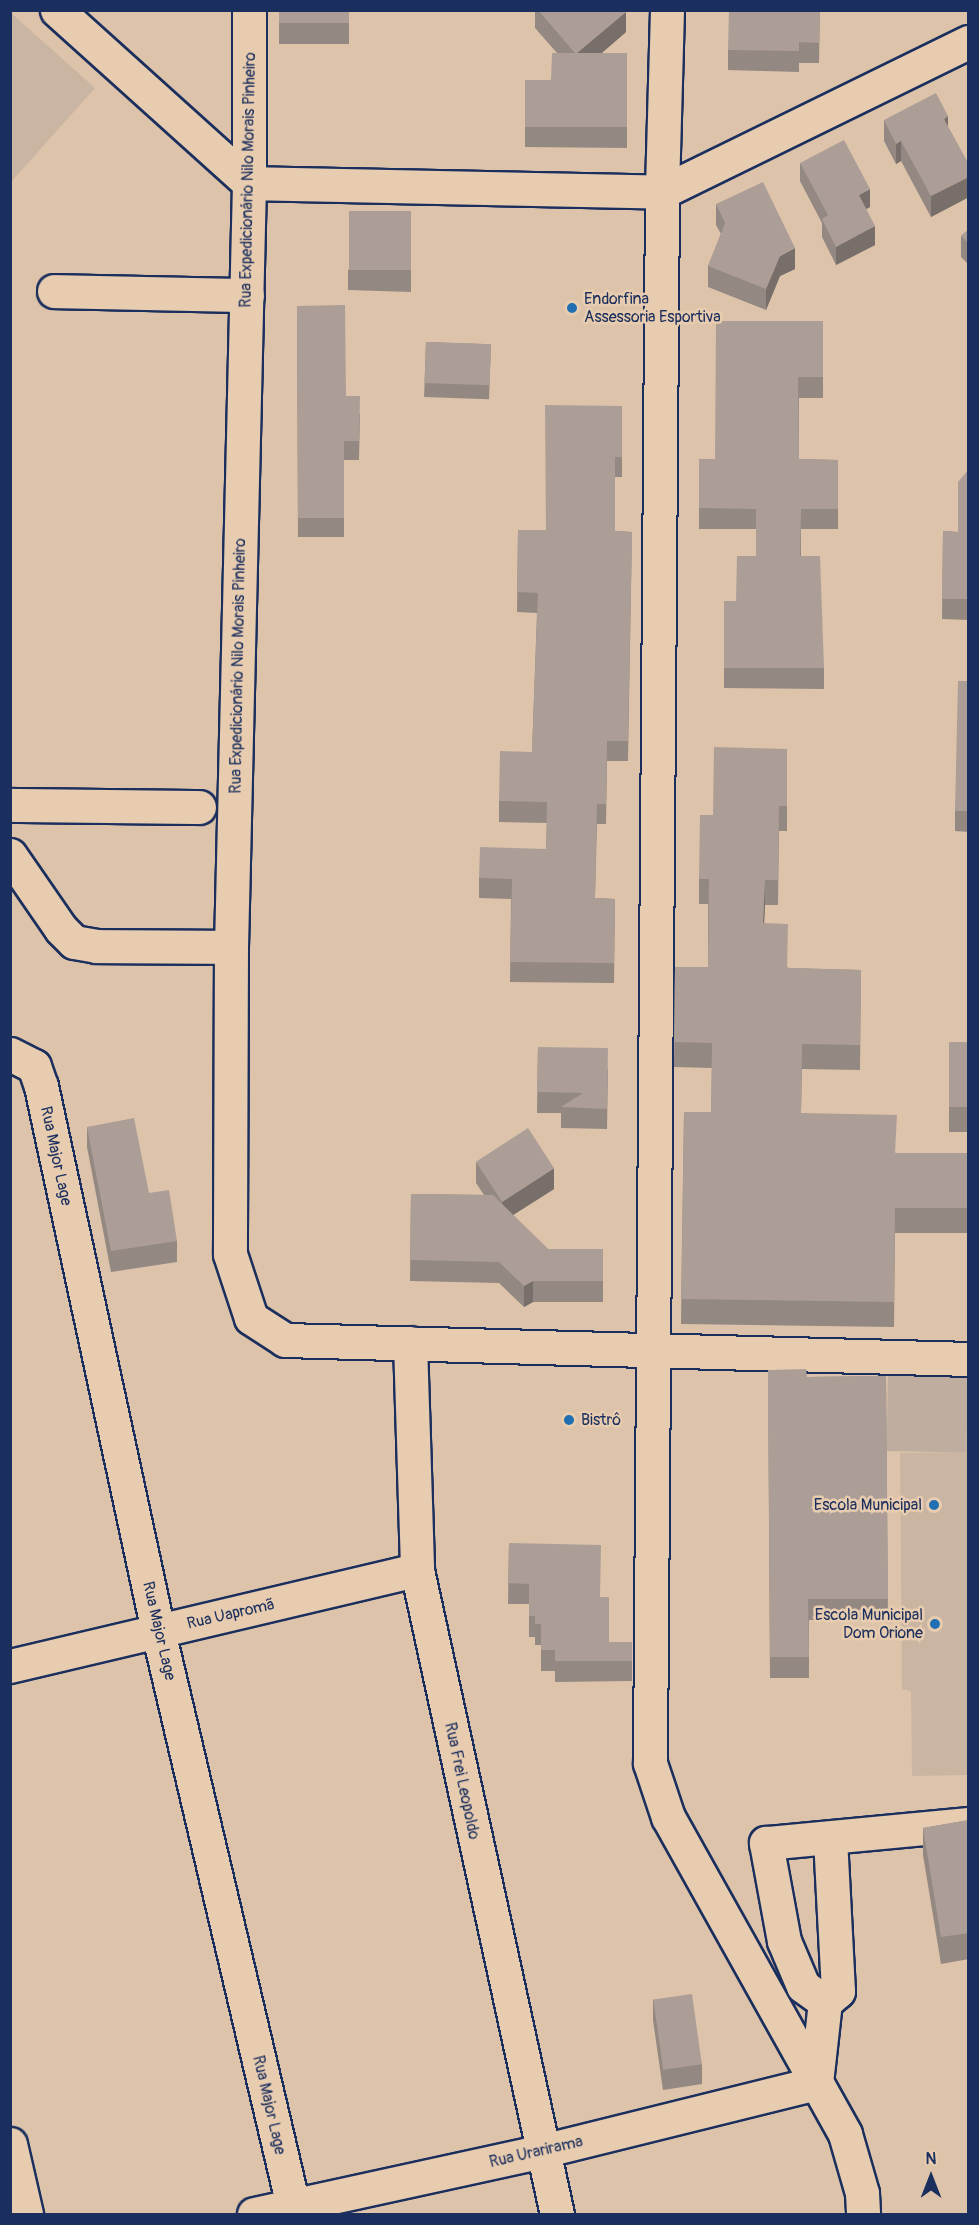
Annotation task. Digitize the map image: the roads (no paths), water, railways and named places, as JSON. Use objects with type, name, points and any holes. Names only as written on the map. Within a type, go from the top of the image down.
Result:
[{"type":"street","points":[[57,10],[249,183],[662,192],[969,42]]},
{"type":"street","name":"Rua Expedicionário Nilo Morais Pinheiro","points":[[249,10],[247,295],[231,947],[230,1254],[251,1318],[285,1340],[411,1343]]},
{"type":"street","points":[[667,10],[662,192],[651,1348],[650,1763],[668,1817],[845,2134],[862,2193],[863,2214]]},
{"type":"street","points":[[54,291],[247,295]]},
{"type":"street","points":[[10,805],[199,807]]},
{"type":"street","points":[[10,855],[61,929],[74,942],[96,946],[231,947]]},
{"type":"street","name":"Rua Major Lage","points":[[14,1054],[34,1066],[41,1086],[158,1631],[293,2210]]},
{"type":"street","points":[[411,1343],[651,1348],[969,1359]]},
{"type":"street","name":"Rua Frei Leopoldo","points":[[411,1343],[417,1570],[557,2214]]},
{"type":"street","name":"Rua Uapromã","points":[[10,1666],[417,1570]]},
{"type":"street","points":[[825,2002],[803,1986],[784,1941],[766,1844],[969,1824]]},
{"type":"street","points":[[816,2083],[825,2002],[838,1990],[830,1838]]},
{"type":"street","name":"Rua Urarirama","points":[[254,2214],[293,2210],[816,2083]]},
{"type":"street","points":[[10,2144],[26,2214]]},
{"type":"place","name":"Endorfina Assessoria Esportiva","points":[[572,308]]},
{"type":"place","name":"Bistrô","points":[[569,1420]]},
{"type":"place","name":"Escola Municipal","points":[[934,1505]]},
{"type":"place","name":"Escola Municipal Dom Orione","points":[[935,1624]]}]
